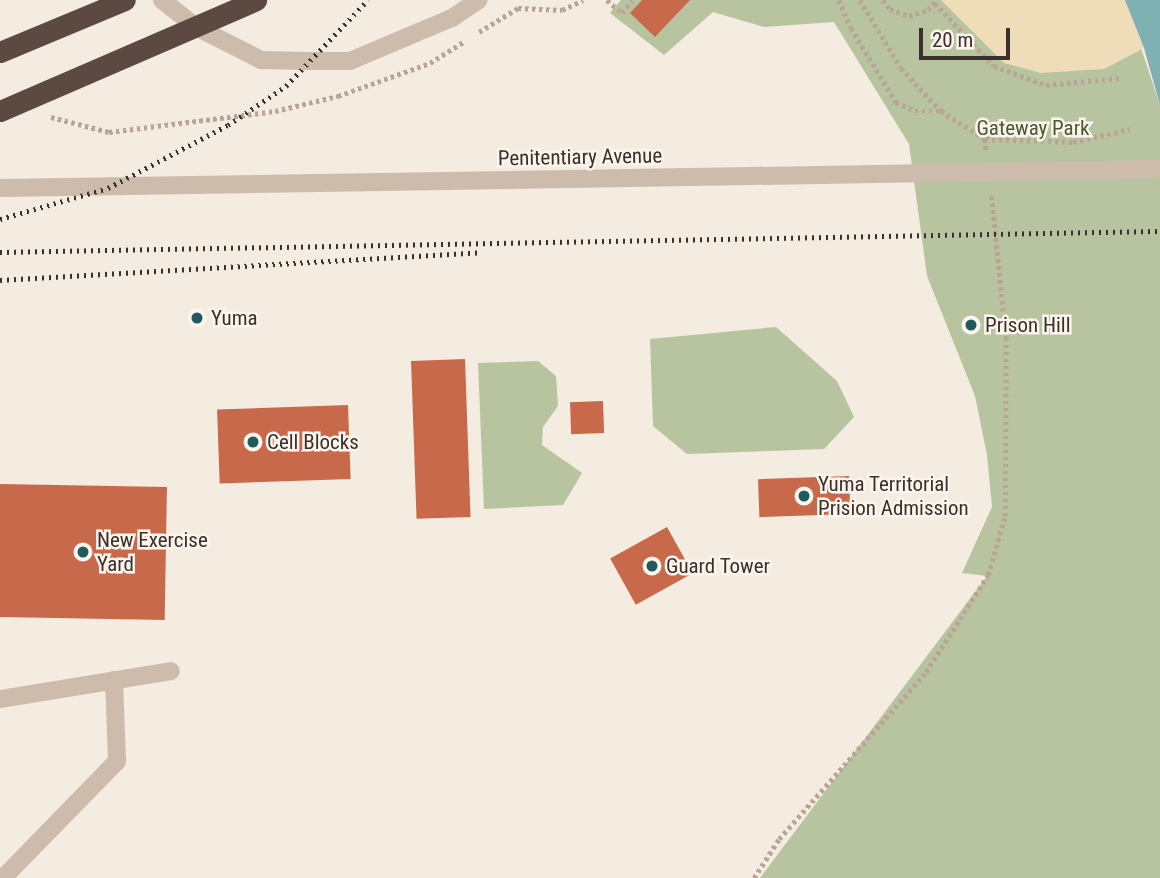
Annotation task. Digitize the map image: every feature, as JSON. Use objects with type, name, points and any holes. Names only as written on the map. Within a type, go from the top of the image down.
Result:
[{"type":"highway","points":[[0,52],[125,0]]},
{"type":"highway","points":[[0,111],[256,0]]},
{"type":"street","points":[[162,0],[196,27],[261,60],[350,61],[452,18],[479,0]]},
{"type":"street","name":"Penitentiary Avenue","points":[[0,188],[1160,169]]},
{"type":"street","points":[[0,699],[171,671]]},
{"type":"street","points":[[3,878],[117,761],[114,680]]},
{"type":"path","points":[[607,0],[622,13],[632,0]]},
{"type":"path","points":[[839,0],[851,29],[896,102],[915,111],[941,111]]},
{"type":"path","points":[[860,0],[901,68],[941,111],[985,139],[1073,142],[1130,129]]},
{"type":"path","points":[[883,0],[890,9],[909,16],[935,2],[994,66],[1046,85],[1119,78]]},
{"type":"path","points":[[985,139],[986,152]]},
{"type":"path","points":[[754,878],[779,839],[926,673],[988,575],[1005,516],[1006,339],[989,179]]},
{"type":"green space","name":"Gateway Park","points":[[621,0],[1125,0],[1160,105],[1160,878],[760,878],[987,576],[962,573],[992,507],[987,455],[975,396],[927,276],[909,144],[834,22],[764,27],[713,12],[664,55],[610,13]]},
{"type":"green space","points":[[776,327],[837,381],[854,417],[824,449],[687,454],[653,426],[650,339]]},
{"type":"green space","points":[[538,361],[556,376],[558,406],[543,427],[542,445],[582,473],[563,505],[484,509],[478,363]]},
{"type":"sand","points":[[941,0],[1125,0],[1144,48],[1104,69],[1041,73],[1004,63]]},
{"type":"water","points":[[1125,0],[1160,0],[1160,105],[1144,48]]},
{"type":"building","points":[[642,0],[690,0],[655,37],[630,13]]},
{"type":"building","points":[[465,359],[471,517],[417,519],[411,361]]},
{"type":"building","points":[[603,401],[604,433],[571,434],[570,402]]},
{"type":"building","name":"Cell Blocks","points":[[348,405],[351,479],[220,484],[217,410]]},
{"type":"building","name":"Yuma Territorial Prision Admission","points":[[849,476],[850,514],[759,517],[758,479]]},
{"type":"building","name":"New Exercise Yard","points":[[0,484],[167,487],[165,620],[0,617]]},
{"type":"building","name":"Guard Tower","points":[[667,527],[693,573],[636,605],[610,559]]},
{"type":"railway","points":[[0,219],[108,188],[228,125],[286,86],[368,0]]},
{"type":"railway","points":[[0,252],[1160,231]]},
{"type":"railway","points":[[0,280],[481,252]]},
{"type":"place","name":"Yuma","points":[[197,318]]},
{"type":"place","name":"Prison Hill","points":[[971,325]]},
{"type":"place","name":"Cell Blocks","points":[[253,442]]},
{"type":"place","name":"Yuma Territorial Prision Admission","points":[[804,496]]},
{"type":"place","name":"New Exercise Yard","points":[[83,552]]},
{"type":"place","name":"Guard Tower","points":[[652,566]]}]
